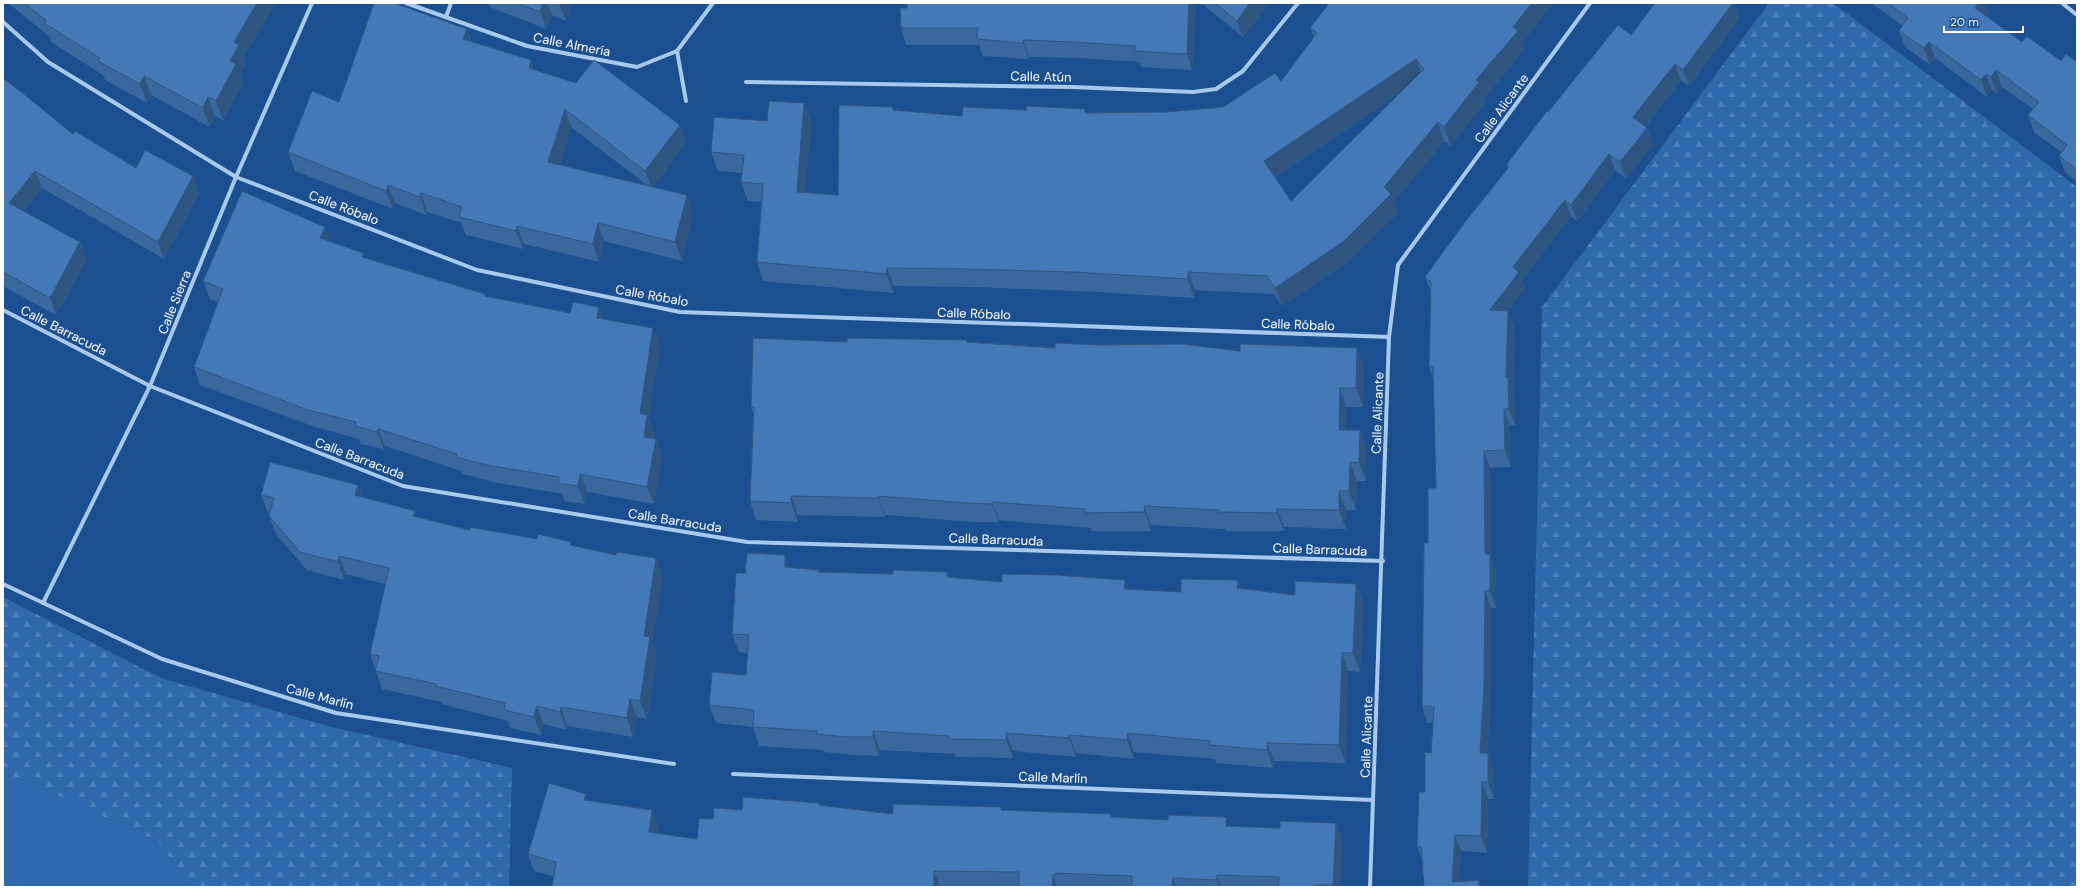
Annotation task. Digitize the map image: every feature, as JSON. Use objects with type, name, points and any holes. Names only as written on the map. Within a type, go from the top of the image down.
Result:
[{"type":"street","name":"Calle Sierra","points":[[43,603],[150,386],[236,177],[312,3]]},
{"type":"street","name":"Calle Almería","points":[[406,3],[527,46],[637,67],[677,51]]},
{"type":"street","points":[[446,17],[451,3]]},
{"type":"street","points":[[686,101],[677,51],[713,3]]},
{"type":"street","name":"Calle Atún","points":[[746,82],[1072,87],[1193,92],[1216,89],[1243,71],[1298,3]]},
{"type":"street","name":"Calle Alicante","points":[[1370,887],[1383,561],[1389,337],[1398,265],[1590,3]]},
{"type":"street","points":[[2062,3],[2077,15]]},
{"type":"street","name":"Calle Róbalo","points":[[3,22],[48,62],[236,177],[477,270],[680,312],[1389,337]]},
{"type":"street","name":"Calle Barracuda","points":[[3,310],[150,386],[403,486],[747,542],[1383,561]]},
{"type":"street","name":"Calle Marlín","points":[[3,584],[162,659],[336,713],[674,764]]},
{"type":"street","name":"Calle Marlín","points":[[733,774],[1373,800]]},
{"type":"green space","points":[[1769,3],[1833,3],[2077,187],[2077,887],[1528,887],[1542,307]]},
{"type":"green space","points":[[3,597],[161,678],[328,726],[512,768],[509,887],[191,887],[159,843],[86,808],[3,772]]},
{"type":"green space","points":[[3,772],[86,808],[159,843],[191,887],[3,887]]},
{"type":"building","points":[[24,3],[257,3],[234,42],[239,45],[230,61],[236,64],[216,101],[208,97],[203,108],[144,76],[140,84],[98,61],[100,58],[44,23],[46,20]]},
{"type":"building","points":[[374,3],[394,3],[467,29],[463,39],[531,60],[529,68],[576,83],[594,60],[680,125],[645,171],[565,109],[548,162],[687,195],[675,242],[598,223],[593,244],[517,226],[516,231],[459,217],[462,207],[421,193],[420,197],[388,185],[386,191],[288,152],[312,91],[339,102]]},
{"type":"building","points":[[517,3],[543,3],[540,12]]},
{"type":"building","points":[[907,3],[1189,3],[1187,54],[1135,51],[1135,46],[1023,40],[1023,43],[977,39],[978,28],[901,28],[900,8],[907,8]]},
{"type":"building","points":[[1215,3],[1250,3],[1237,21]]},
{"type":"building","points":[[1329,3],[1532,3],[1513,27],[1518,31],[1476,80],[1479,82],[1444,127],[1438,122],[1384,187],[1391,194],[1343,242],[1275,288],[1267,276],[1188,272],[1188,279],[1074,272],[965,269],[887,268],[886,274],[757,262],[763,184],[741,182],[744,155],[711,152],[714,117],[767,121],[769,101],[804,103],[797,192],[838,195],[839,105],[893,107],[893,110],[962,116],[963,107],[1026,110],[1027,106],[1085,109],[1085,113],[1166,112],[1223,107],[1275,73],[1281,81],[1317,33],[1310,28]],"holes":[[[1416,59],[1424,69],[1291,201],[1264,161]]]},
{"type":"building","points":[[1655,3],[1733,3],[1683,70],[1675,64],[1633,117],[1647,128],[1620,162],[1609,154],[1571,205],[1565,200],[1513,267],[1519,272],[1490,310],[1508,311],[1506,377],[1508,377],[1509,409],[1504,409],[1505,450],[1484,451],[1485,554],[1490,554],[1490,591],[1485,591],[1484,687],[1480,753],[1488,753],[1488,782],[1482,782],[1481,836],[1455,835],[1452,882],[1479,880],[1479,887],[1424,887],[1421,847],[1417,846],[1419,792],[1425,792],[1425,752],[1431,753],[1434,707],[1422,706],[1424,543],[1428,543],[1428,488],[1436,488],[1433,367],[1429,367],[1431,282],[1425,277],[1465,222],[1509,167],[1506,165],[1547,111],[1548,112],[1618,25],[1631,35]]},
{"type":"building","points":[[1888,3],[1979,3],[1975,8],[2022,42],[2027,36],[2061,61],[2066,54],[2077,62],[2077,170],[2059,156],[2067,145],[2028,115],[2039,102],[1996,70],[1991,77],[1986,74],[1981,80],[1929,42],[1924,48],[1899,31],[1908,18]]},
{"type":"building","points":[[3,78],[73,134],[75,131],[136,168],[145,150],[193,176],[158,242],[35,171],[9,203],[80,242],[50,298],[3,272]]},
{"type":"building","points":[[242,191],[325,227],[320,238],[363,253],[362,257],[485,294],[485,296],[570,313],[573,302],[599,307],[597,318],[653,328],[640,413],[647,415],[644,437],[656,439],[647,487],[580,474],[578,486],[558,483],[559,477],[486,465],[456,457],[457,454],[378,429],[377,432],[355,426],[356,422],[308,410],[194,367],[223,289],[203,281]]},
{"type":"building","points":[[753,338],[847,342],[847,338],[967,340],[967,342],[1055,348],[1055,343],[1101,345],[1182,344],[1240,351],[1240,344],[1357,348],[1356,388],[1340,388],[1339,430],[1360,430],[1359,463],[1350,462],[1349,491],[1339,491],[1339,510],[1277,509],[1277,513],[1219,512],[1219,510],[1144,506],[1145,512],[1085,513],[1085,509],[992,502],[992,504],[966,503],[878,496],[878,498],[791,496],[791,503],[750,501],[754,407],[751,407]]},
{"type":"building","points":[[270,462],[358,485],[355,495],[415,511],[413,516],[470,530],[470,527],[537,539],[538,534],[571,542],[570,545],[616,555],[617,552],[656,558],[644,636],[650,637],[640,701],[630,699],[627,718],[561,707],[560,712],[537,706],[534,717],[504,710],[505,703],[435,686],[436,684],[375,671],[379,656],[370,654],[389,568],[339,556],[338,562],[300,552],[269,516],[274,498],[261,495]]},
{"type":"building","points":[[747,553],[785,555],[785,567],[819,570],[818,572],[893,574],[893,570],[947,572],[947,577],[1002,582],[1002,574],[1057,575],[1125,580],[1124,589],[1181,592],[1181,579],[1238,580],[1237,588],[1295,595],[1295,581],[1356,584],[1353,653],[1342,653],[1339,745],[1267,743],[1267,750],[1210,745],[1210,741],[1128,733],[1127,740],[1069,735],[1069,738],[1006,733],[1006,740],[949,739],[949,736],[873,731],[873,737],[847,737],[817,734],[817,731],[753,727],[754,710],[709,705],[712,672],[746,675],[749,635],[732,634],[736,573],[745,573]]},
{"type":"building","points":[[549,783],[586,794],[584,800],[652,810],[649,832],[697,839],[699,818],[713,819],[714,808],[742,810],[743,797],[819,803],[819,805],[893,814],[893,804],[1001,807],[1001,810],[1111,814],[1111,817],[1168,820],[1168,815],[1226,817],[1226,826],[1280,828],[1280,821],[1336,823],[1333,885],[1314,885],[1313,887],[1278,887],[1279,877],[1217,875],[1217,880],[1173,878],[1172,887],[1132,887],[1132,876],[1055,873],[1055,875],[1053,875],[1052,887],[1019,887],[1019,872],[934,871],[934,887],[552,887],[556,862],[528,854]]}]
